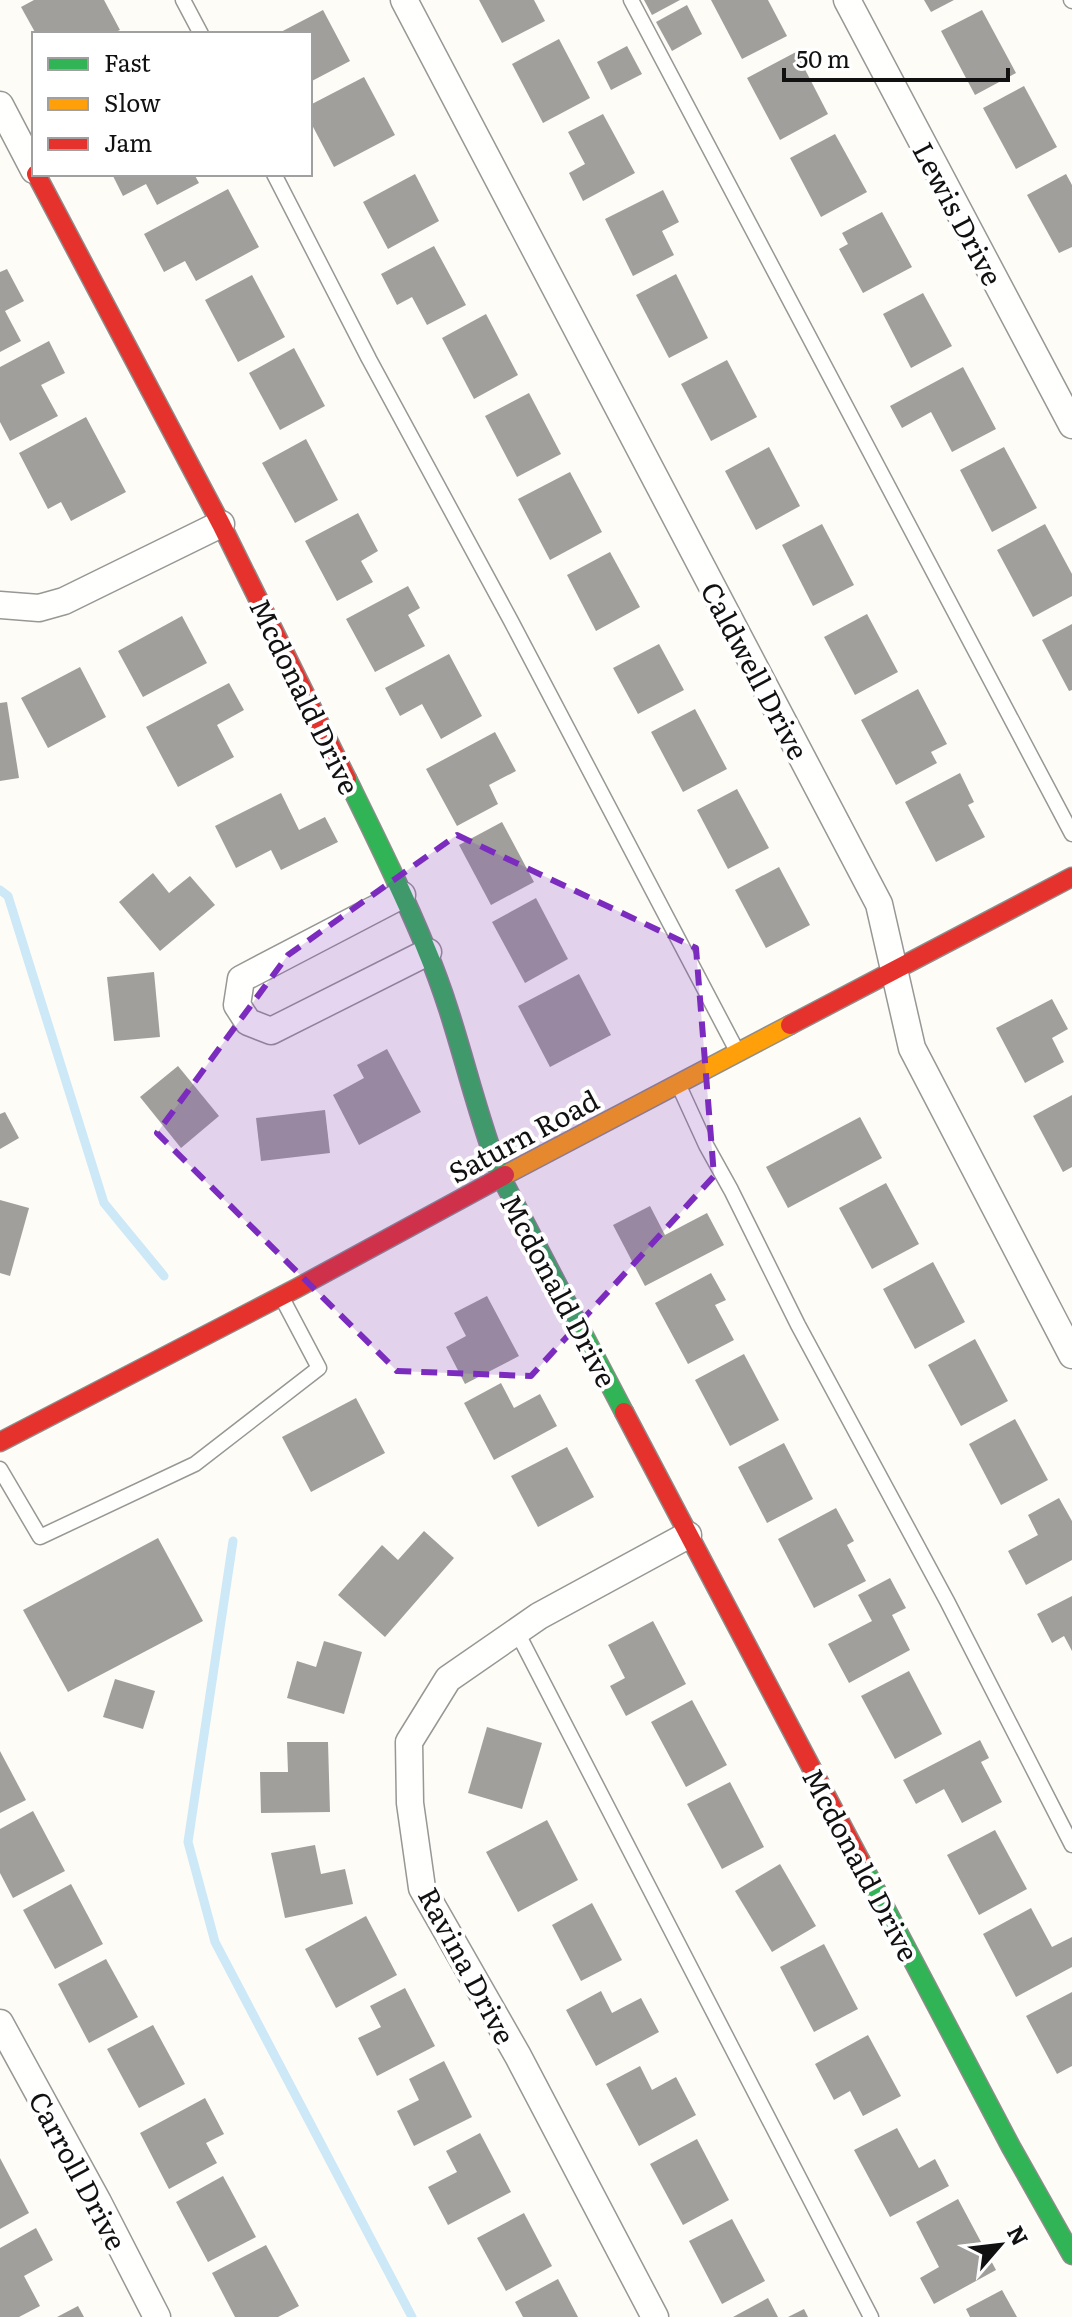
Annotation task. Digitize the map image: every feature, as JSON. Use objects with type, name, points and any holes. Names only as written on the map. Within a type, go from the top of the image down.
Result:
[{"type":"street","name":"Caldwell Drive","points":[[404,0],[879,904],[912,1048],[1072,1355]]},
{"type":"street","name":"Lewis Drive","points":[[847,0],[1072,425]]},
{"type":"street","name":"Mcdonald Drive","points":[[0,105],[32,166]]},
{"type":"street","name":"Mcdonald Drive","points":[[37,176],[221,524],[402,895],[428,952],[501,1177],[1004,2133],[1072,2255]]},
{"type":"street","points":[[0,605],[39,608],[64,601],[221,524]]},
{"type":"street","name":"Saturn Road","points":[[0,1442],[1072,879]]},
{"type":"street","points":[[402,895],[241,979],[237,1005],[248,1022],[271,1031],[428,952]]},
{"type":"street","name":"Ravina Drive","points":[[655,2317],[518,2056],[422,1888],[410,1803],[409,1742],[448,1679],[539,1616],[688,1535]]},
{"type":"street","name":"Carroll Drive","points":[[0,2023],[157,2317]]},
{"type":"lane","points":[[183,0],[200,32]]},
{"type":"lane","points":[[631,0],[1072,834]]},
{"type":"lane","points":[[275,176],[738,1054]]},
{"type":"lane","points":[[679,1085],[706,1145],[798,1325],[947,1601],[1072,1845]]},
{"type":"lane","points":[[0,1469],[40,1537],[195,1464],[319,1368],[281,1296]]},
{"type":"lane","points":[[517,1632],[871,2317]]},
{"type":"highlighted area","points":[[457,835],[696,948],[714,1176],[531,1376],[397,1371],[157,1133],[288,955]]},
{"type":"building","points":[[34,0],[104,0],[120,30],[35,32],[21,7]]},
{"type":"building","points":[[479,0],[534,0],[545,21],[502,43]]},
{"type":"building","points":[[644,0],[680,0],[652,15]]},
{"type":"building","points":[[711,0],[768,0],[787,36],[742,59]]},
{"type":"building","points":[[924,0],[954,0],[931,12]]},
{"type":"building","points":[[687,5],[702,34],[672,51],[656,22]]},
{"type":"building","points":[[323,10],[350,61],[312,81],[312,32],[281,32]]},
{"type":"building","points":[[982,10],[1016,73],[975,95],[941,31]]},
{"type":"building","points":[[559,39],[590,98],[543,123],[512,64]]},
{"type":"building","points":[[627,46],[642,74],[611,90],[597,62]]},
{"type":"building","points":[[796,52],[828,114],[780,140],[747,78]]},
{"type":"building","points":[[364,77],[395,135],[334,167],[312,125],[312,104]]},
{"type":"building","points":[[1024,86],[1057,147],[1016,169],[983,108]]},
{"type":"building","points":[[603,114],[635,173],[583,201],[569,173],[585,164],[568,132]]},
{"type":"building","points":[[835,134],[867,192],[821,217],[790,158]]},
{"type":"building","points":[[415,174],[439,221],[388,249],[363,202]]},
{"type":"building","points":[[1066,174],[1072,185],[1072,247],[1059,253],[1027,195]]},
{"type":"building","points":[[113,176],[195,176],[199,183],[157,205],[146,184],[123,196]]},
{"type":"building","points":[[228,189],[259,247],[196,281],[185,261],[164,272],[144,234]]},
{"type":"building","points":[[663,190],[679,222],[662,231],[674,255],[633,276],[605,219]]},
{"type":"building","points":[[882,212],[912,267],[863,293],[839,249],[848,244],[842,233]]},
{"type":"building","points":[[434,246],[466,305],[427,325],[412,297],[397,305],[381,274]]},
{"type":"building","points":[[7,269],[24,301],[5,311],[21,341],[0,352],[0,272]]},
{"type":"building","points":[[676,274],[708,338],[669,358],[636,295]]},
{"type":"building","points":[[252,275],[285,337],[238,362],[205,300]]},
{"type":"building","points":[[923,293],[952,346],[911,368],[883,314]]},
{"type":"building","points":[[486,314],[518,375],[474,399],[442,338]]},
{"type":"building","points":[[49,341],[65,373],[41,385],[58,416],[10,441],[0,422],[0,367]]},
{"type":"building","points":[[294,348],[325,406],[280,430],[249,373]]},
{"type":"building","points":[[727,360],[757,417],[711,441],[681,384]]},
{"type":"building","points":[[963,367],[996,429],[952,452],[931,412],[902,428],[890,406]]},
{"type":"building","points":[[529,393],[561,454],[517,477],[485,416]]},
{"type":"building","points":[[86,417],[126,492],[71,521],[61,502],[48,509],[19,453]]},
{"type":"building","points":[[306,439],[338,500],[295,523],[262,463]]},
{"type":"building","points":[[769,447],[800,506],[756,530],[725,471]]},
{"type":"building","points":[[1004,447],[1037,508],[992,532],[960,470]]},
{"type":"building","points":[[570,472],[602,532],[550,560],[518,499]]},
{"type":"building","points":[[358,513],[378,551],[361,561],[373,582],[337,601],[305,541]]},
{"type":"building","points":[[822,524],[854,585],[813,606],[782,545]]},
{"type":"building","points":[[1045,524],[1072,574],[1072,596],[1033,617],[997,550]]},
{"type":"building","points":[[610,552],[640,607],[596,631],[567,575]]},
{"type":"building","points":[[408,586],[420,608],[408,615],[425,646],[375,672],[346,619]]},
{"type":"building","points":[[867,614],[898,672],[855,695],[824,637]]},
{"type":"building","points":[[182,616],[207,663],[143,697],[118,651]]},
{"type":"building","points":[[1072,624],[1072,690],[1069,691],[1042,640]]},
{"type":"building","points":[[659,644],[684,690],[638,714],[613,668]]},
{"type":"building","points":[[449,654],[482,716],[441,739],[422,704],[400,716],[385,688]]},
{"type":"building","points":[[80,667],[106,717],[48,748],[21,698]]},
{"type":"building","points":[[229,683],[244,710],[217,725],[234,757],[178,787],[146,727]]},
{"type":"building","points":[[918,689],[947,744],[931,752],[937,763],[896,785],[861,720]]},
{"type":"building","points":[[7,702],[19,778],[0,781],[0,703]]},
{"type":"building","points":[[695,709],[727,769],[683,792],[651,732]]},
{"type":"building","points":[[495,732],[516,771],[489,785],[498,804],[457,826],[426,769]]},
{"type":"building","points":[[960,773],[974,802],[968,805],[985,837],[936,862],[905,802]]},
{"type":"building","points":[[737,789],[769,848],[728,869],[697,810]]},
{"type":"building","points":[[281,793],[299,830],[325,817],[338,842],[281,870],[271,850],[236,868],[215,826]]},
{"type":"building","points":[[502,822],[534,882],[491,905],[459,845]]},
{"type":"building","points":[[779,867],[810,925],[766,948],[735,890]]},
{"type":"building","points":[[153,873],[169,893],[190,876],[215,905],[160,951],[119,902]]},
{"type":"building","points":[[536,898],[568,959],[525,983],[492,922]]},
{"type":"building","points":[[154,972],[160,1037],[114,1041],[107,977]]},
{"type":"building","points":[[579,974],[611,1035],[550,1067],[518,1006]]},
{"type":"building","points":[[1052,999],[1068,1029],[1052,1038],[1064,1062],[1025,1083],[996,1028]]},
{"type":"building","points":[[387,1049],[421,1112],[359,1145],[333,1095],[364,1078],[357,1065]]},
{"type":"building","points":[[178,1066],[219,1116],[181,1148],[140,1097]]},
{"type":"building","points":[[1072,1095],[1072,1167],[1063,1172],[1033,1116]]},
{"type":"building","points":[[325,1110],[330,1153],[261,1161],[256,1118]]},
{"type":"building","points":[[5,1112],[19,1138],[0,1149],[0,1114]]},
{"type":"building","points":[[860,1117],[882,1158],[788,1208],[766,1167]]},
{"type":"building","points":[[886,1183],[919,1244],[872,1269],[839,1208]]},
{"type":"building","points":[[0,1200],[29,1208],[10,1276],[0,1273]]},
{"type":"building","points":[[650,1206],[665,1235],[707,1213],[724,1245],[645,1286],[613,1225]]},
{"type":"building","points":[[933,1262],[965,1322],[915,1349],[883,1289]]},
{"type":"building","points":[[711,1273],[726,1300],[715,1305],[734,1340],[688,1364],[655,1303]]},
{"type":"building","points":[[487,1296],[519,1356],[465,1384],[446,1347],[466,1336],[454,1313]]},
{"type":"building","points":[[975,1339],[1008,1401],[961,1426],[928,1365]]},
{"type":"building","points":[[744,1354],[779,1420],[730,1446],[695,1380]]},
{"type":"building","points":[[501,1383],[514,1408],[540,1394],[557,1426],[494,1460],[464,1403]]},
{"type":"building","points":[[356,1398],[385,1453],[311,1492],[282,1437]]},
{"type":"building","points":[[1015,1419],[1048,1480],[1001,1505],[969,1444]]},
{"type":"building","points":[[784,1443],[813,1499],[767,1523],[738,1467]]},
{"type":"building","points":[[567,1447],[594,1497],[538,1527],[511,1476]]},
{"type":"building","points":[[1059,1498],[1072,1521],[1072,1560],[1026,1585],[1008,1551],[1038,1535],[1028,1515]]},
{"type":"building","points":[[836,1508],[854,1541],[847,1545],[866,1581],[814,1608],[778,1539]]},
{"type":"building","points":[[424,1531],[454,1558],[385,1637],[338,1595],[382,1545],[398,1560]]},
{"type":"building","points":[[158,1538],[203,1621],[68,1692],[23,1610]]},
{"type":"building","points":[[890,1578],[906,1608],[892,1615],[910,1650],[849,1683],[828,1644],[872,1621],[858,1595]]},
{"type":"building","points":[[1072,1596],[1072,1651],[1064,1636],[1052,1643],[1037,1614]]},
{"type":"building","points":[[653,1621],[686,1684],[626,1716],[610,1686],[625,1678],[608,1645]]},
{"type":"building","points":[[324,1641],[362,1652],[344,1714],[287,1698],[297,1661],[316,1667]]},
{"type":"building","points":[[909,1671],[942,1734],[895,1759],[861,1696]]},
{"type":"building","points":[[115,1679],[155,1691],[143,1729],[103,1717]]},
{"type":"building","points":[[692,1700],[727,1765],[686,1787],[651,1722]]},
{"type":"building","points":[[487,1727],[542,1743],[522,1809],[468,1793]]},
{"type":"building","points":[[980,1740],[989,1758],[981,1762],[1002,1802],[962,1823],[944,1789],[916,1804],[903,1780]]},
{"type":"building","points":[[287,1742],[328,1742],[330,1812],[261,1813],[260,1772],[288,1772]]},
{"type":"building","points":[[0,1751],[26,1800],[0,1813]]},
{"type":"building","points":[[730,1782],[764,1847],[722,1869],[687,1804]]},
{"type":"building","points":[[33,1811],[65,1871],[13,1898],[0,1873],[0,1829]]},
{"type":"building","points":[[547,1820],[578,1880],[518,1912],[486,1852]]},
{"type":"building","points":[[995,1830],[1027,1889],[979,1915],[947,1855]]},
{"type":"building","points":[[315,1845],[321,1874],[345,1869],[353,1904],[285,1918],[271,1853]]},
{"type":"building","points":[[780,1864],[816,1926],[772,1952],[735,1891]]},
{"type":"building","points":[[71,1884],[103,1944],[55,1969],[23,1910]]},
{"type":"building","points":[[592,1903],[622,1960],[581,1981],[552,1925]]},
{"type":"building","points":[[1031,1908],[1052,1947],[1072,1937],[1072,1967],[1016,1997],[983,1934]]},
{"type":"building","points":[[366,1916],[397,1975],[336,2008],[305,1949]]},
{"type":"building","points":[[824,1944],[858,2009],[814,2032],[780,1967]]},
{"type":"building","points":[[106,1959],[138,2017],[89,2043],[58,1984]]},
{"type":"building","points":[[405,1988],[435,2046],[377,2076],[358,2038],[381,2027],[370,2006]]},
{"type":"building","points":[[601,1991],[612,2013],[641,1998],[659,2032],[596,2066],[566,2010]]},
{"type":"building","points":[[1072,1992],[1072,2066],[1057,2074],[1026,2016]]},
{"type":"building","points":[[153,2025],[185,2084],[139,2108],[107,2049]]},
{"type":"building","points":[[868,2035],[901,2096],[863,2116],[850,2091],[834,2100],[815,2064]]},
{"type":"building","points":[[444,2061],[472,2117],[414,2146],[397,2111],[419,2100],[409,2079]]},
{"type":"building","points":[[640,2066],[652,2090],[676,2077],[696,2115],[639,2146],[606,2084]]},
{"type":"building","points":[[205,2098],[224,2134],[206,2143],[217,2163],[169,2189],[140,2133]]},
{"type":"building","points":[[897,2128],[919,2168],[935,2159],[949,2186],[890,2217],[854,2150]]},
{"type":"building","points":[[480,2133],[511,2192],[448,2225],[428,2187],[457,2172],[446,2151]]},
{"type":"building","points":[[697,2139],[729,2200],[683,2225],[650,2164]]},
{"type":"building","points":[[0,2158],[29,2213],[0,2229]]},
{"type":"building","points":[[223,2176],[256,2237],[208,2262],[176,2202]]},
{"type":"building","points":[[958,2199],[996,2270],[934,2304],[920,2278],[939,2267],[916,2222]]},
{"type":"building","points":[[524,2213],[552,2266],[506,2291],[477,2238]]},
{"type":"building","points":[[732,2219],[765,2281],[722,2304],[689,2241]]},
{"type":"building","points":[[36,2228],[53,2260],[24,2276],[40,2306],[19,2317],[0,2317],[0,2248]]},
{"type":"building","points":[[266,2245],[299,2306],[278,2317],[235,2317],[212,2273]]},
{"type":"building","points":[[558,2279],[578,2317],[523,2317],[515,2302]]},
{"type":"building","points":[[1002,2290],[1017,2317],[970,2317],[966,2309]]},
{"type":"building","points":[[768,2298],[778,2317],[733,2317]]},
{"type":"building","points":[[78,2306],[84,2317],[57,2317]]},
{"type":"building","points":[[804,2309],[808,2317],[788,2317]]},
{"type":"waterway","points":[[0,890],[8,896],[104,1203],[164,1276]]},
{"type":"waterway","points":[[233,1541],[188,1842],[215,1942],[412,2317]]},
{"type":"traffic: fast","points":[[347,779],[399,886],[438,979],[501,1177],[624,1412]]},
{"type":"traffic: fast","points":[[860,1860],[1011,2147],[1072,2255]]},
{"type":"traffic: slow","points":[[505,1175],[790,1025]]},
{"type":"traffic: jam","points":[[37,176],[221,524],[347,779]]},
{"type":"traffic: jam","points":[[790,1025],[1072,877]]},
{"type":"traffic: jam","points":[[0,1442],[297,1288],[505,1175]]},
{"type":"traffic: jam","points":[[624,1412],[860,1860]]}]
